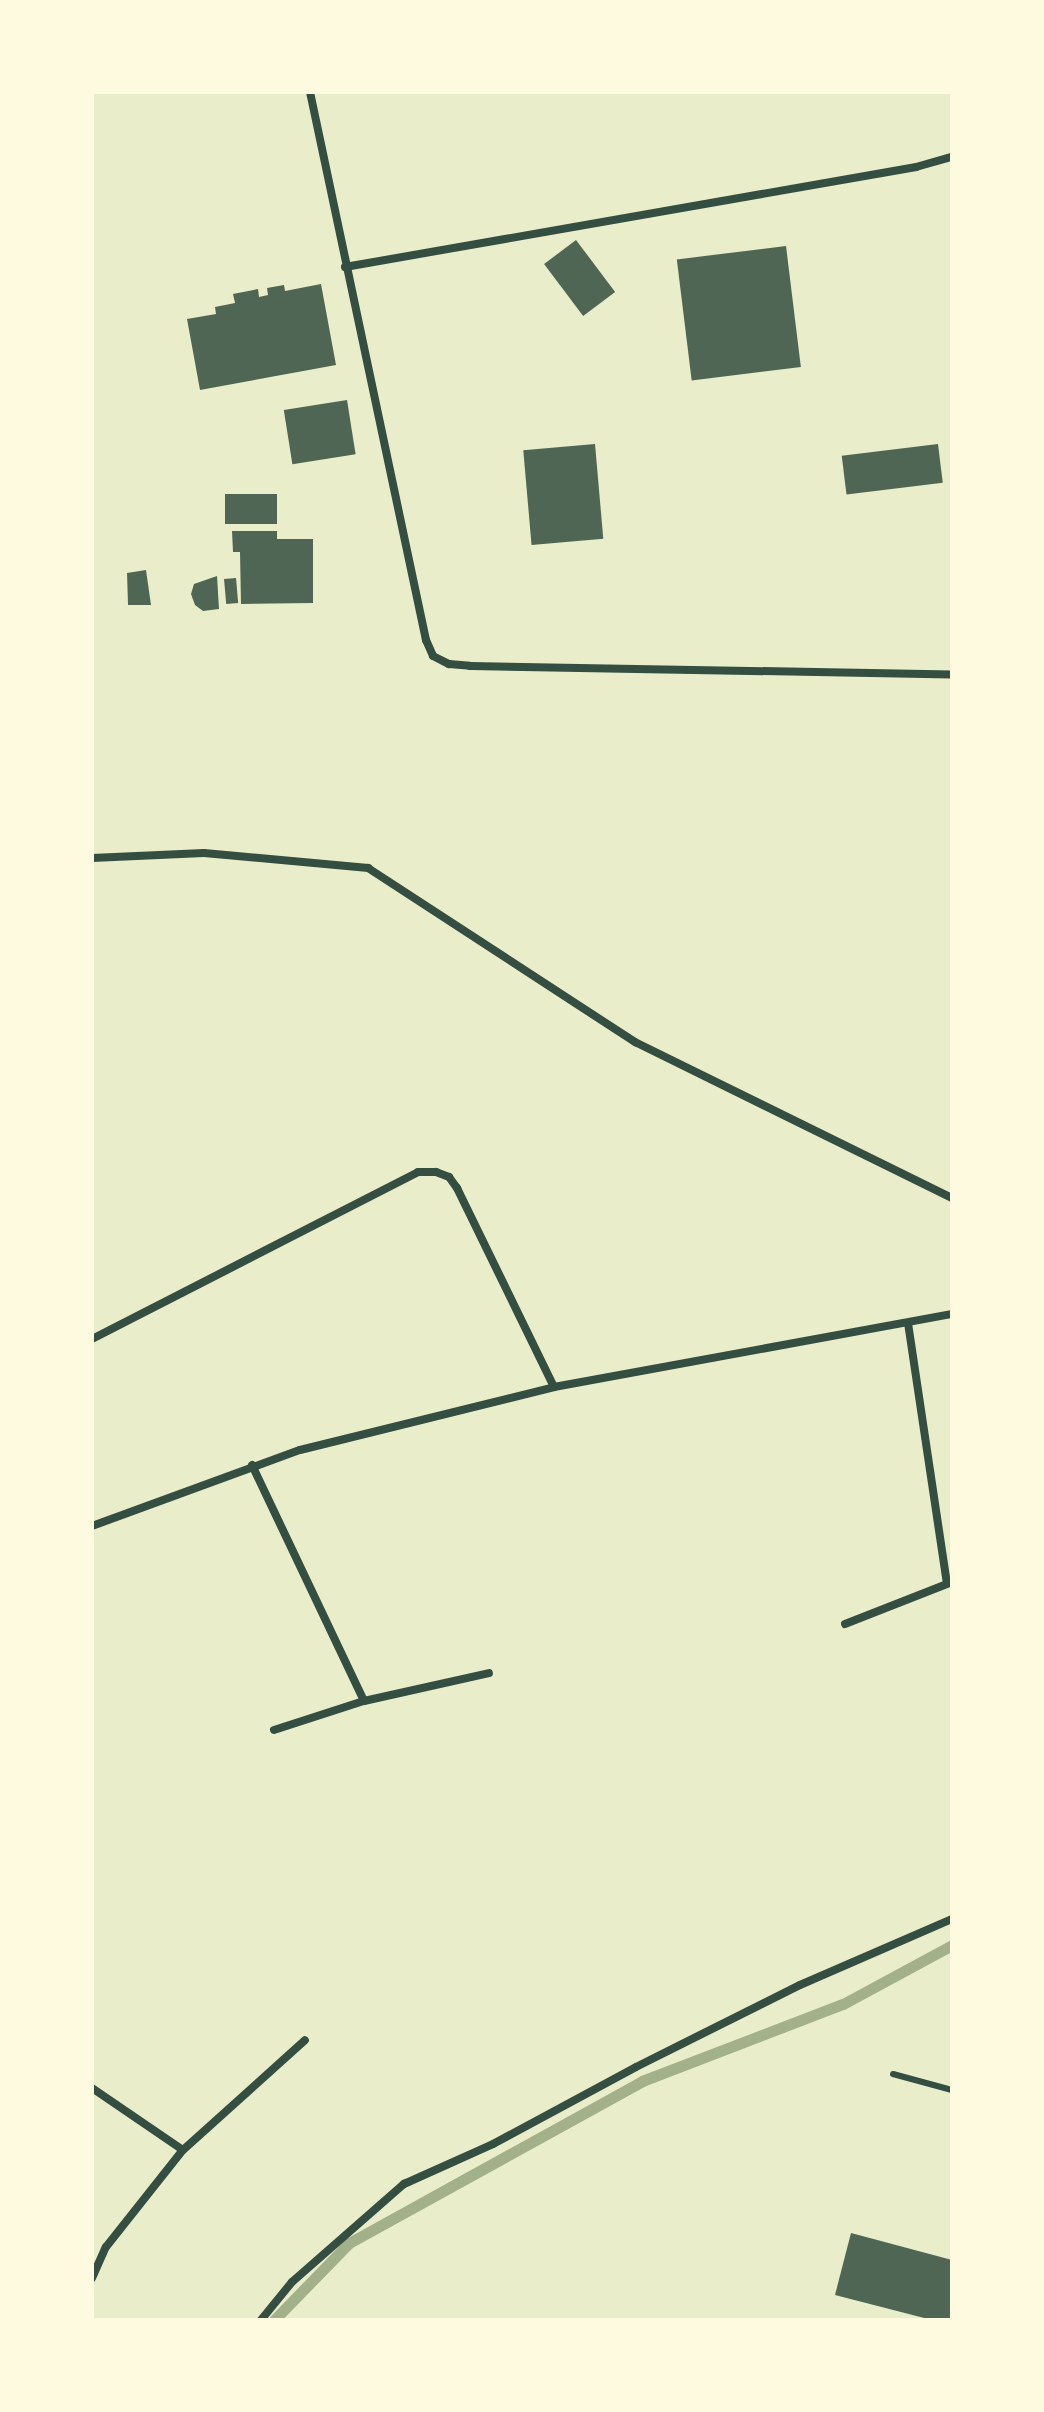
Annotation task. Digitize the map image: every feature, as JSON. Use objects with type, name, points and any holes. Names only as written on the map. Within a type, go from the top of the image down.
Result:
[{"type":"street","points":[[310,92],[426,640],[433,656],[449,664],[470,666],[952,674]]},
{"type":"street","points":[[345,267],[900,170],[952,157]]},
{"type":"street","points":[[92,858],[204,853],[368,868],[635,1042],[952,1198]]},
{"type":"street","points":[[92,1339],[418,1172],[436,1172],[449,1177],[457,1188],[554,1387]]},
{"type":"street","points":[[93,1523],[252,1465],[554,1387],[952,1314]]},
{"type":"street","points":[[845,1624],[950,1582],[908,1323]]},
{"type":"street","points":[[252,1465],[364,1701]]},
{"type":"street","points":[[274,1730],[364,1701],[489,1673]]},
{"type":"street","points":[[261,2320],[292,2282],[404,2184],[493,2144],[636,2067],[800,1985],[952,1919]]},
{"type":"street","points":[[92,2278],[106,2247],[183,2150],[305,2040]]},
{"type":"street","points":[[92,2088],[183,2150]]},
{"type":"lane","points":[[893,2074],[952,2090]]},
{"type":"building","points":[[576,240],[615,292],[583,316],[544,264]]},
{"type":"building","points":[[786,246],[801,367],[692,380],[677,259]]},
{"type":"building","points":[[321,284],[336,365],[200,390],[187,319],[216,314],[215,307],[235,303],[233,294],[258,289],[259,297],[268,295],[267,288],[284,285],[285,291]]},
{"type":"building","points":[[347,400],[356,454],[292,464],[284,410]]},
{"type":"building","points":[[595,444],[603,539],[532,545],[523,450]]},
{"type":"building","points":[[938,444],[943,483],[846,495],[842,456]]},
{"type":"building","points":[[225,494],[277,494],[277,524],[225,524]]},
{"type":"building","points":[[232,531],[277,531],[277,539],[313,539],[313,603],[241,604],[240,552],[233,552]]},
{"type":"building","points":[[146,570],[151,605],[128,605],[127,573]]},
{"type":"building","points":[[217,576],[219,609],[203,611],[195,605],[191,594],[194,584]]},
{"type":"building","points":[[236,578],[238,603],[226,604],[224,579]]},
{"type":"building","points":[[851,2233],[952,2260],[952,2320],[932,2320],[835,2295]]},
{"type":"waterway","points":[[274,2320],[349,2243],[642,2081],[843,2004],[952,1945]]}]
